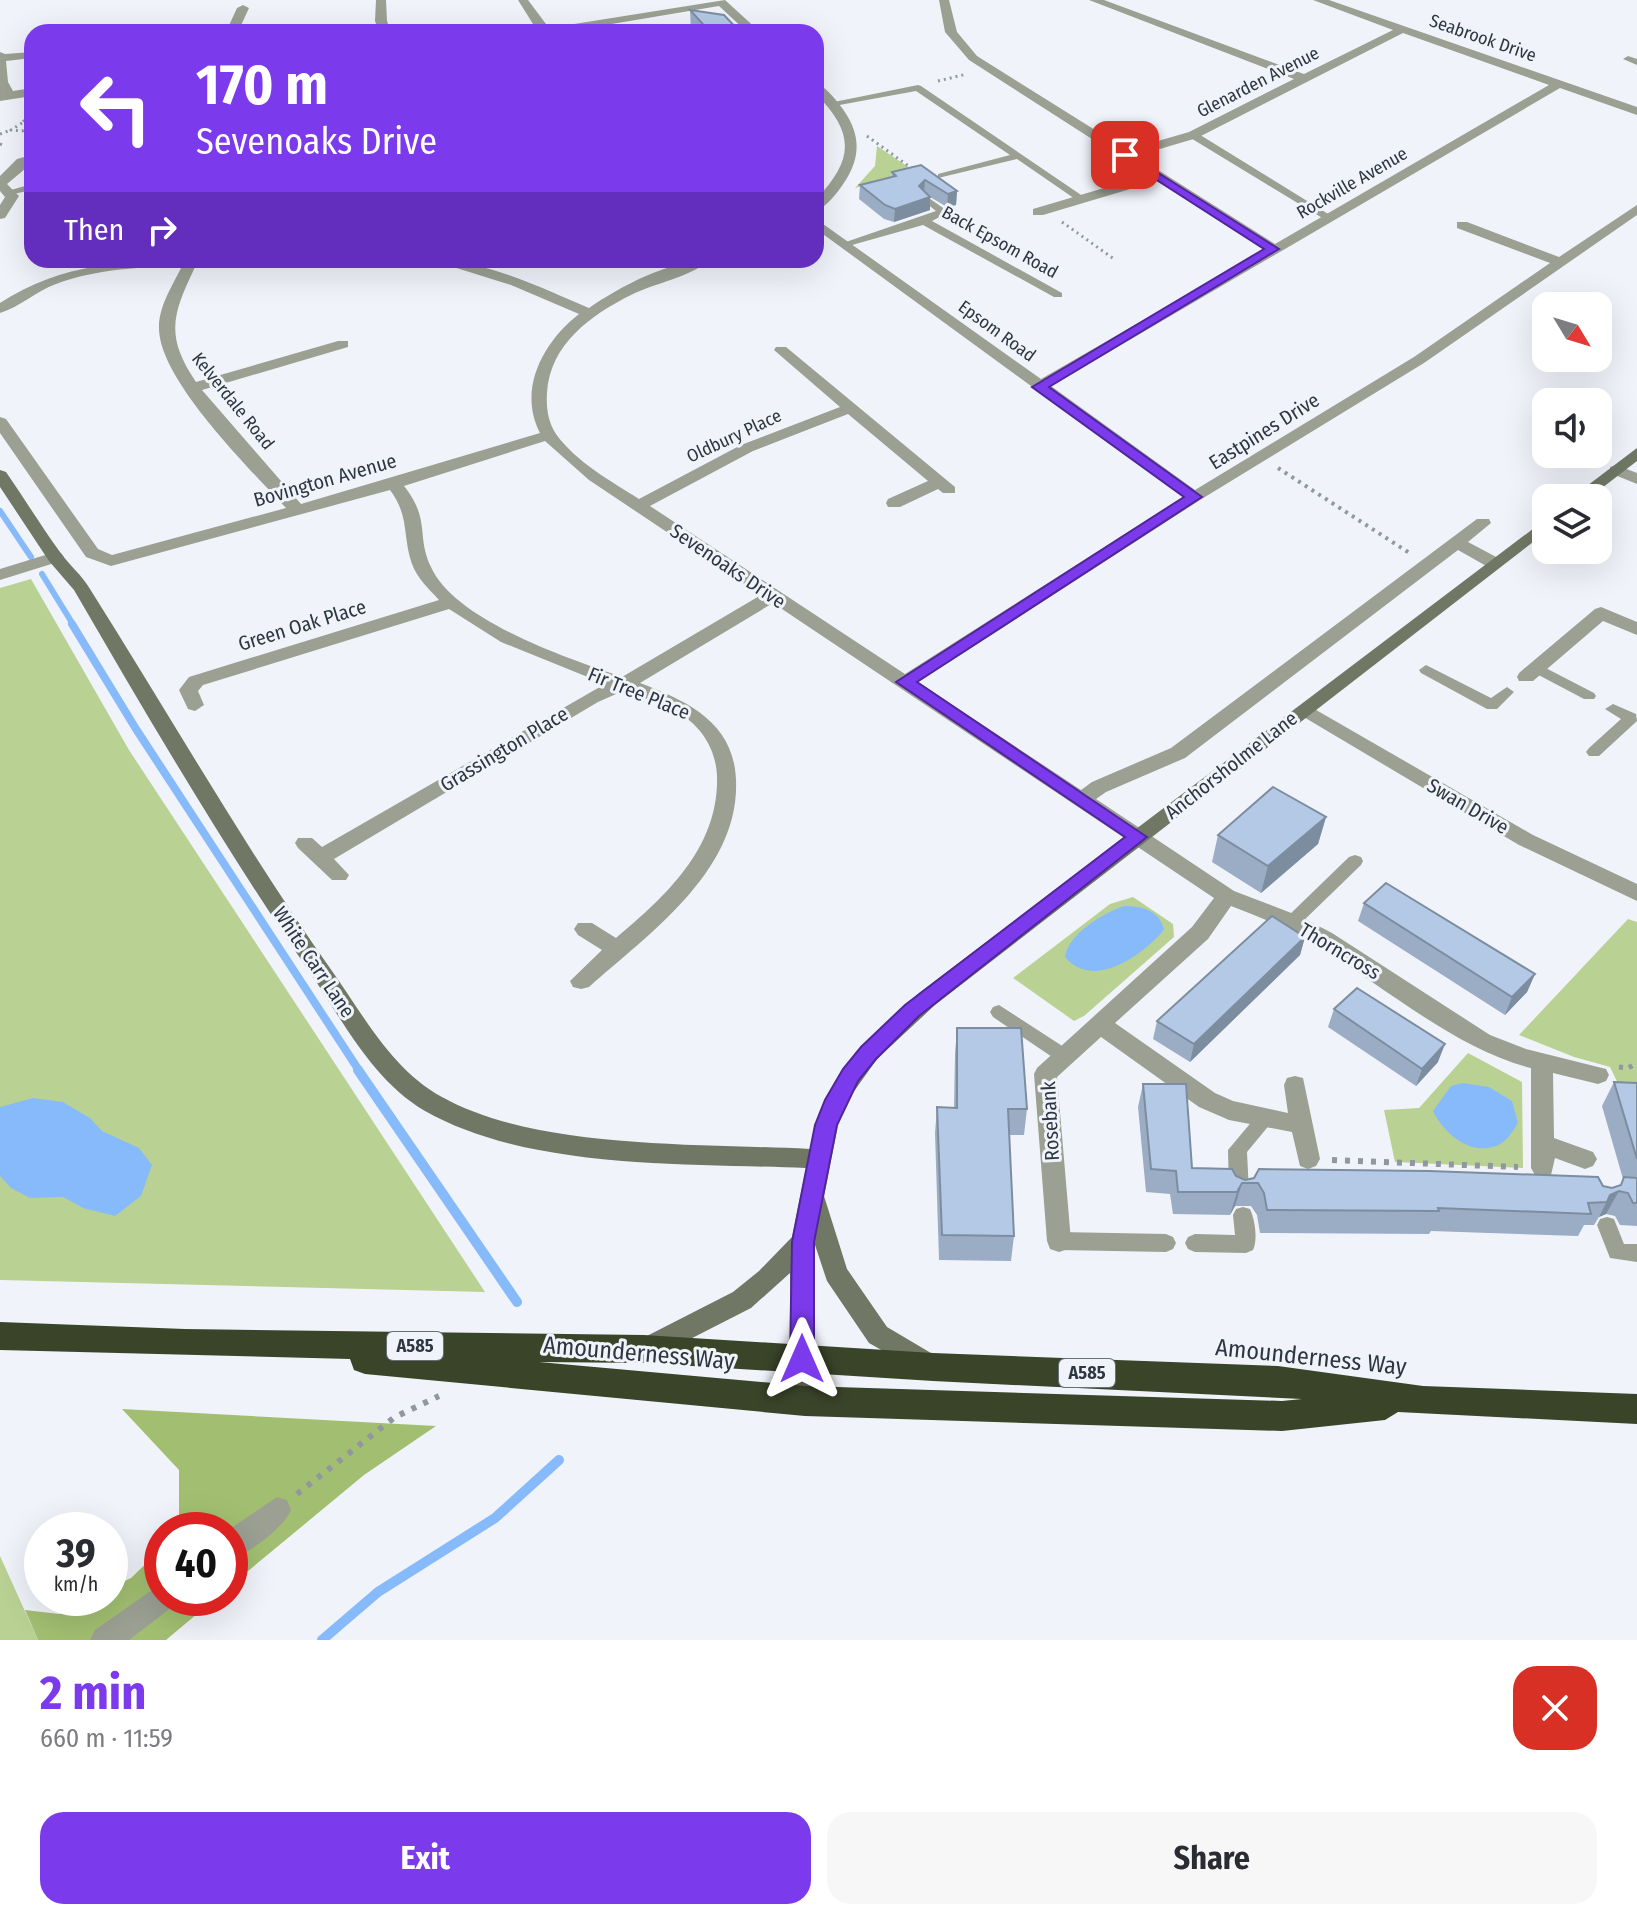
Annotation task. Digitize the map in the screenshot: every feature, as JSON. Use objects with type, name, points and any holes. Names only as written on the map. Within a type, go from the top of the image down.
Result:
[{"type":"highway","name":"Amounderness Way","points":[[0,1336],[185,1343],[644,1349],[933,1367],[1278,1381],[1423,1401],[1637,1409]]},
{"type":"highway","name":"Amounderness Way","points":[[185,1343],[805,1401],[1282,1416],[1423,1401]]},
{"type":"street","points":[[381,0],[382,24]]},
{"type":"street","points":[[523,0],[539,24]]},
{"type":"street","points":[[944,0],[944,18],[951,34],[961,48],[987,69],[1273,249]]},
{"type":"street","points":[[1094,0],[1305,79]]},
{"type":"street","name":"Seabrook Drive","points":[[1318,0],[1637,111]]},
{"type":"street","points":[[592,24],[720,1],[745,24]]},
{"type":"street","points":[[236,24],[243,8]]},
{"type":"street","points":[[609,21],[612,24]]},
{"type":"street","name":"Glenarden Avenue","points":[[1125,155],[1193,135],[1403,29]]},
{"type":"street","points":[[24,56],[1,57],[2,86],[24,90]]},
{"type":"street","name":"Rockville Avenue","points":[[1039,387],[1559,84]]},
{"type":"street","points":[[824,94],[849,125],[853,150],[846,174],[824,198]]},
{"type":"street","points":[[0,215],[12,196],[3,183],[24,166]]},
{"type":"street","points":[[1041,211],[1158,176]]},
{"type":"street","name":"Eastpines Drive","points":[[905,682],[1194,497],[1389,378],[1637,209]]},
{"type":"street","points":[[1462,225],[1560,262]]},
{"type":"street","name":"Epsom Road","points":[[824,229],[1194,497]]},
{"type":"street","points":[[0,309],[77,268]]},
{"type":"street","name":"Kelverdale Road","points":[[188,268],[170,306],[166,330],[170,351],[192,388],[298,511]]},
{"type":"street","points":[[468,268],[516,282],[589,313]]},
{"type":"street","name":"Sevenoaks Drive","points":[[682,268],[589,313],[555,346],[541,374],[538,403],[549,435],[575,462],[638,506],[1138,837]]},
{"type":"street","points":[[192,388],[343,344]]},
{"type":"street","points":[[781,350],[944,486],[894,504]]},
{"type":"street","points":[[315,352],[330,367]]},
{"type":"street","points":[[1369,369],[1389,378]]},
{"type":"street","name":"Oldbury Place","points":[[638,506],[747,448],[850,408]]},
{"type":"street","points":[[1290,415],[1310,425]]},
{"type":"street","name":"Bovington Avenue","points":[[0,422],[92,553],[111,561],[394,484],[549,435]]},
{"type":"street","points":[[1598,484],[1637,453]]},
{"type":"street","points":[[1616,470],[1637,479]]},
{"type":"street","name":"White Carr Lane","points":[[0,475],[55,557],[81,588],[154,712],[280,913],[382,1060],[407,1087],[435,1105],[484,1126],[554,1142],[592,1148],[819,1159]]},
{"type":"street","name":"Fir Tree Place","points":[[394,484],[411,507],[417,553],[424,572],[448,603],[538,652],[681,706],[696,715],[713,733],[723,752],[728,777],[728,802],[720,829],[693,875],[581,981]]},
{"type":"street","name":"Anchorsholme Lane","points":[[1083,799],[1099,787],[1178,753],[1483,523]]},
{"type":"street","name":"Anchorsholme Lane","points":[[805,1401],[802,1359],[803,1242],[819,1159],[835,1100],[869,1053],[898,1023],[1532,534]]},
{"type":"street","points":[[1457,543],[1494,563]]},
{"type":"street","points":[[0,575],[55,557]]},
{"type":"street","name":"Grassington Place","points":[[339,875],[313,850],[591,698],[627,684],[772,596]]},
{"type":"street","name":"Green Oak Place","points":[[195,705],[188,690],[196,681],[448,603]]},
{"type":"street","points":[[1531,672],[1601,613],[1637,629]]},
{"type":"street","name":"Swan Drive","points":[[1304,709],[1526,840],[1637,893]]},
{"type":"street","name":"Thorncross","points":[[1138,837],[1227,896],[1292,922],[1482,1041],[1542,1062],[1598,1075]]},
{"type":"street","name":"Rosebank","points":[[1059,1241],[1045,1074],[1200,933],[1227,896]]},
{"type":"street","points":[[585,929],[617,949]]},
{"type":"street","points":[[1100,1024],[1207,1100],[1229,1110],[1302,1125]]},
{"type":"street","points":[[1542,1062],[1543,1156],[1587,1165]]},
{"type":"street","points":[[1295,1085],[1308,1159]]},
{"type":"street","name":"Anchorsholme Lane","points":[[813,1196],[836,1273],[878,1335],[933,1367]]},
{"type":"street","points":[[644,1349],[742,1300],[768,1279],[803,1242]]},
{"type":"street","points":[[248,1532],[277,1510]]},
{"type":"street","points":[[105,1640],[144,1611]]},
{"type":"lane","points":[[834,103],[918,88],[1082,199]]},
{"type":"lane","points":[[1193,135],[1328,217]]},
{"type":"lane","points":[[942,176],[1018,156]]},
{"type":"lane","points":[[3,183],[24,186]]},
{"type":"lane","name":"Back Epsom Road","points":[[845,244],[924,221],[944,212],[926,199]]},
{"type":"lane","name":"Back Epsom Road","points":[[924,221],[1058,295]]},
{"type":"lane","points":[[1426,670],[1492,705],[1507,692]]},
{"type":"lane","points":[[1531,672],[1589,696]]},
{"type":"lane","points":[[1594,752],[1631,718],[1613,709]]},
{"type":"lane","points":[[1292,922],[1355,861]]},
{"type":"lane","points":[[999,1012],[1064,1056]]},
{"type":"lane","points":[[1239,1192],[1237,1150],[1266,1118]]},
{"type":"lane","points":[[1195,1243],[1246,1244],[1243,1215]]},
{"type":"lane","points":[[1607,1225],[1617,1252],[1637,1253]]},
{"type":"lane","points":[[1059,1241],[1166,1243]]},
{"type":"path","points":[[918,88],[987,69]]},
{"type":"path","points":[[0,134],[24,121]]},
{"type":"path","points":[[849,125],[916,172],[901,176]]},
{"type":"path","points":[[11,130],[24,130]]},
{"type":"path","points":[[1041,211],[1114,259]]},
{"type":"path","points":[[1260,457],[1428,566]]},
{"type":"path","points":[[1308,1159],[1407,1163],[1543,1156]]},
{"type":"path","points":[[277,1510],[395,1417],[445,1393]]},
{"type":"green space","points":[[877,146],[916,172],[855,188],[875,166]]},
{"type":"green space","points":[[31,579],[129,750],[485,1292],[0,1280],[0,588]]},
{"type":"green space","points":[[1133,897],[1173,924],[1174,937],[1084,1016],[1074,1021],[1013,978],[1110,904]]},
{"type":"green space","points":[[1628,919],[1637,922],[1637,1097],[1623,1094],[1610,1067],[1574,1057],[1519,1035]]},
{"type":"green space","points":[[1468,1053],[1522,1082],[1523,1168],[1395,1162],[1384,1110],[1419,1108]]},
{"type":"green space","points":[[122,1409],[436,1426],[364,1475],[248,1571],[248,1512],[179,1512],[179,1470]]},
{"type":"green space","points":[[0,1556],[24,1609],[24,1616],[27,1616],[38,1640],[0,1640]]},
{"type":"green space","points":[[144,1565],[144,1616],[195,1616],[166,1640],[38,1640],[28,1616],[128,1616],[128,1579]]},
{"type":"water","points":[[1124,906],[1149,910],[1162,923],[1164,930],[1144,950],[1117,966],[1103,970],[1089,971],[1076,967],[1065,957],[1079,933],[1097,919]]},
{"type":"water","points":[[1463,1083],[1489,1087],[1512,1101],[1518,1123],[1500,1144],[1486,1148],[1467,1145],[1450,1134],[1437,1119],[1433,1111],[1451,1086]]},
{"type":"water","points":[[33,1098],[63,1102],[90,1118],[102,1131],[139,1148],[152,1165],[141,1196],[115,1216],[83,1208],[63,1197],[30,1198],[11,1188],[0,1176],[0,1107]]},
{"type":"building","points":[[690,10],[724,15],[732,24],[703,24]]},
{"type":"building","points":[[921,165],[957,191],[948,194],[925,180],[919,186],[930,197],[895,209],[860,185],[896,176],[892,172]]},
{"type":"building","points":[[1273,787],[1326,817],[1268,866],[1218,835]]},
{"type":"building","points":[[1386,883],[1535,974],[1512,997],[1364,903]]},
{"type":"building","points":[[1272,916],[1305,937],[1194,1044],[1157,1021]]},
{"type":"building","points":[[1357,988],[1445,1044],[1422,1069],[1334,1009]]},
{"type":"building","points":[[957,1028],[1021,1028],[1027,1109],[1008,1109],[1014,1236],[942,1235],[937,1107],[957,1108]]},
{"type":"building","points":[[1614,1082],[1637,1083],[1637,1159]]},
{"type":"building","points":[[1143,1084],[1186,1084],[1192,1168],[1232,1169],[1236,1176],[1245,1180],[1254,1178],[1259,1169],[1598,1177],[1603,1186],[1612,1188],[1621,1185],[1624,1177],[1637,1178],[1637,1203],[1633,1203],[1628,1193],[1619,1191],[1610,1195],[1607,1202],[1588,1203],[1591,1214],[1438,1208],[1439,1211],[1267,1210],[1264,1193],[1258,1183],[1242,1183],[1237,1192],[1178,1192],[1176,1171],[1151,1169]]},
{"type":"waterway","points":[[0,511],[31,557]]},
{"type":"waterway","points":[[42,574],[74,626]]},
{"type":"waterway","points":[[72,624],[136,729],[360,1072]]},
{"type":"waterway","points":[[358,1070],[517,1302]]},
{"type":"waterway","points":[[322,1640],[378,1592],[495,1518],[559,1460]]},
{"type":"route","points":[[802,1359],[803,1242],[826,1125],[835,1100],[851,1075],[912,1011],[1138,837],[905,682],[1194,497],[1039,387],[1273,249],[1125,155]]}]
